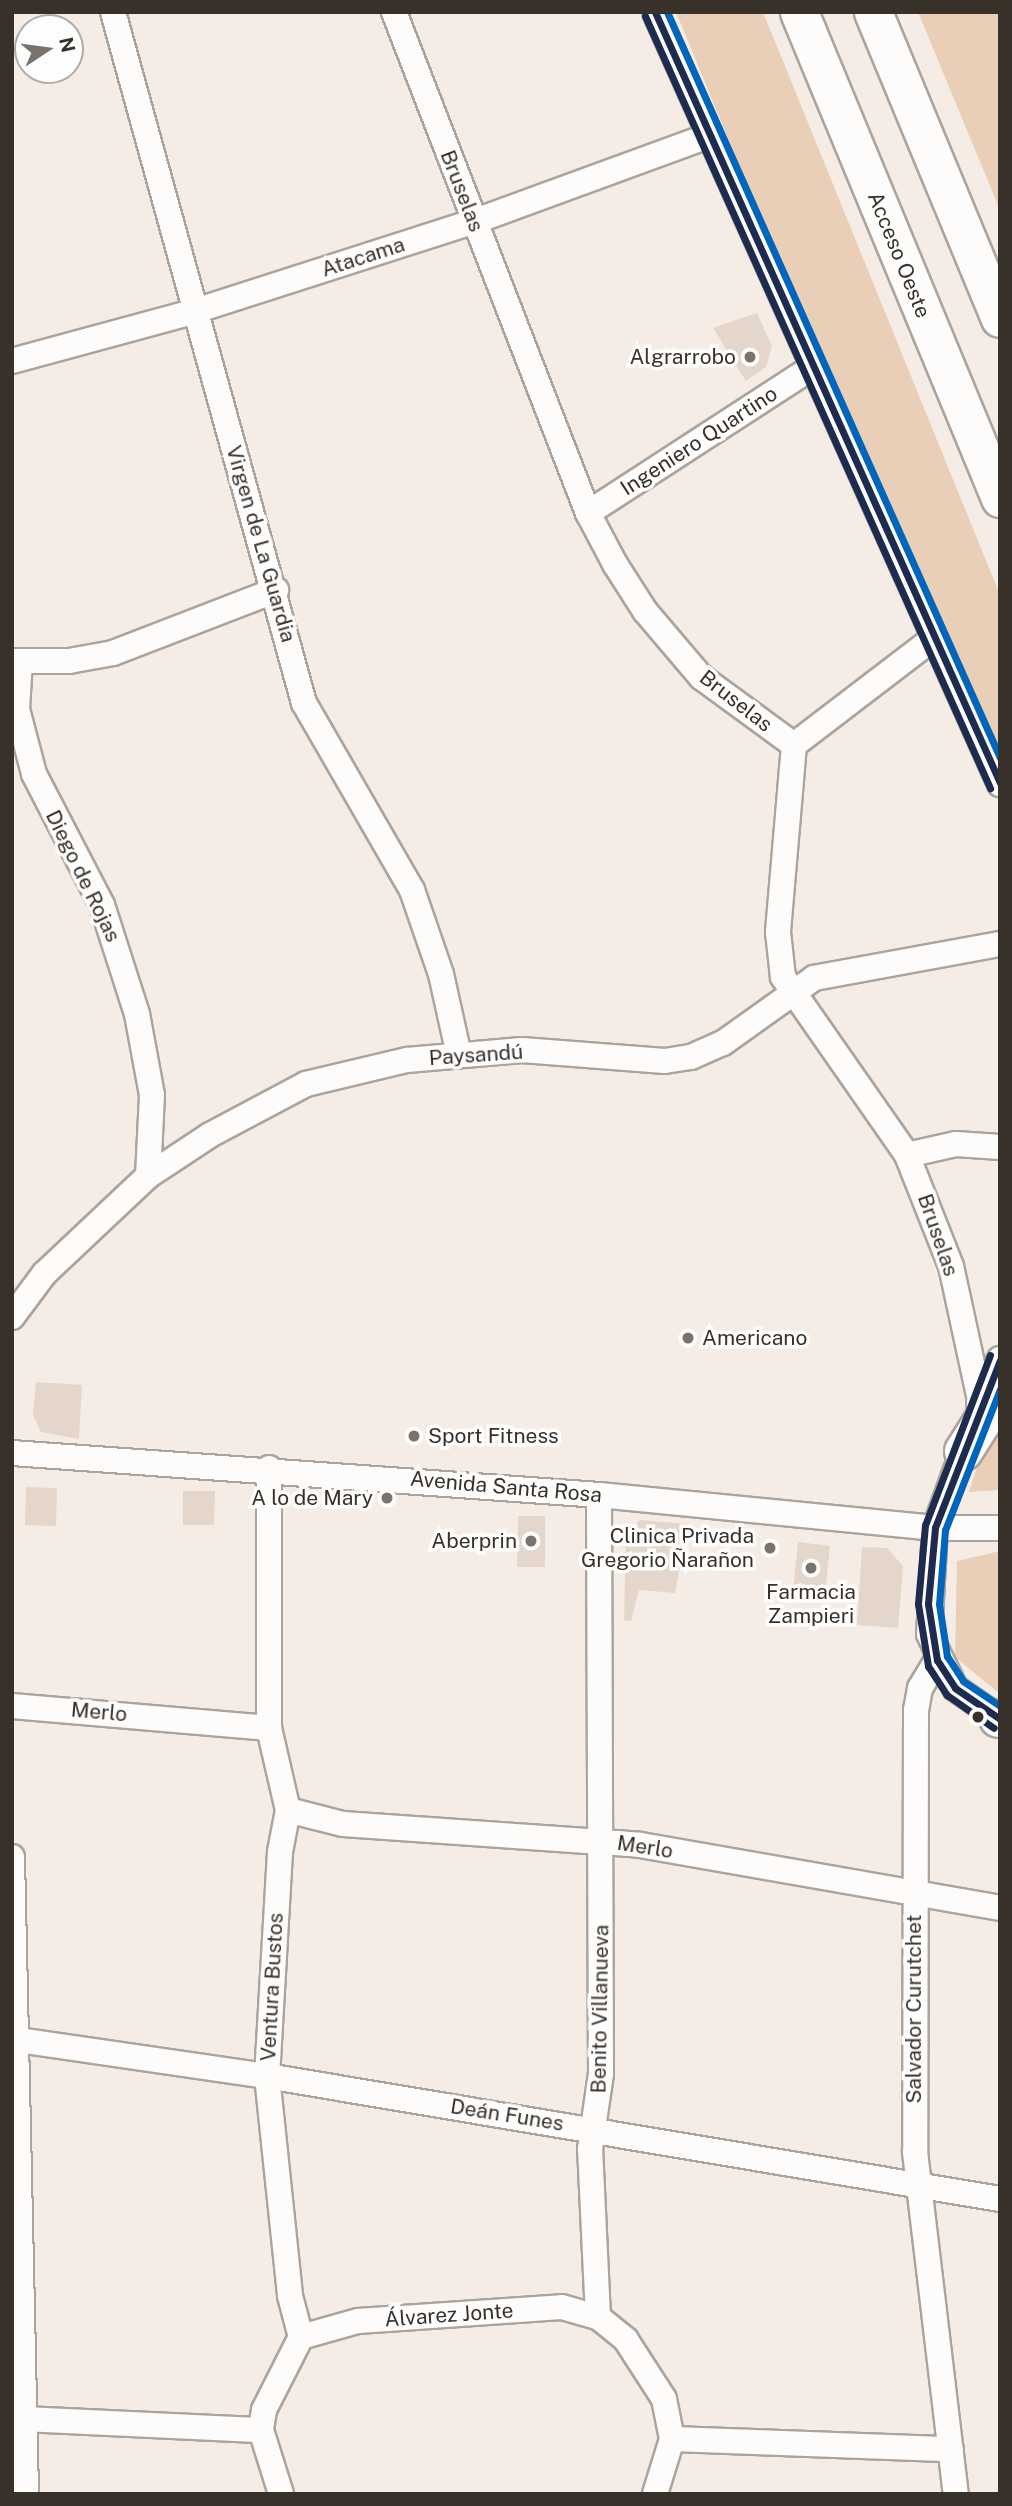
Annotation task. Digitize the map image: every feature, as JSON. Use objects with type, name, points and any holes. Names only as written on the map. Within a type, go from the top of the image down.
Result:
[{"type":"highway","name":"Acceso Oeste","points":[[799,12],[1000,498]]},
{"type":"highway","points":[[873,12],[1000,318]]},
{"type":"highway","points":[[963,1451],[990,1397]]},
{"type":"street","name":"Virgen de La Guardia","points":[[113,12],[192,312],[276,590],[304,703],[412,890],[441,974],[459,1055]]},
{"type":"street","name":"Bruselas","points":[[394,12],[473,222],[588,513],[615,564],[674,647],[701,677],[794,745],[778,932],[783,977],[791,994],[907,1155],[951,1266],[990,1397]]},
{"type":"street","points":[[655,12],[810,369],[1000,784]]},
{"type":"street","name":"Atacama","points":[[12,361],[192,312],[473,222],[708,136]]},
{"type":"street","name":"Ingeniero Quartino","points":[[588,513],[810,369]]},
{"type":"street","points":[[16,661],[113,653],[223,615],[276,590]]},
{"type":"street","points":[[794,745],[934,638]]},
{"type":"street","name":"Diego de Rojas","points":[[16,661],[17,709],[34,774],[102,905],[137,1014],[152,1095],[148,1176]]},
{"type":"street","name":"Paysandú","points":[[12,1317],[44,1274],[148,1176],[210,1135],[306,1084],[354,1069],[459,1055],[522,1050],[665,1061],[691,1057],[723,1043],[814,978],[840,970],[1000,944]]},
{"type":"street","points":[[907,1155],[956,1144],[1000,1147]]},
{"type":"street","points":[[990,1397],[1000,1359]]},
{"type":"street","points":[[963,1451],[935,1528],[928,1604],[937,1660],[955,1688],[999,1718]]},
{"type":"street","name":"Avenida Santa Rosa","points":[[12,1453],[269,1468],[599,1494],[935,1528],[1000,1528]]},
{"type":"street","name":"Ventura Bustos","points":[[269,1468],[269,1728],[288,1810],[280,1852],[267,2076],[290,2295],[301,2337]]},
{"type":"street","name":"Benito Villanueva","points":[[598,2317],[590,2169],[601,2074],[599,1494]]},
{"type":"street","name":"Salvador Curutchet","points":[[937,1660],[920,1688],[916,1710],[914,1895],[917,2186],[956,2494]]},
{"type":"street","name":"Merlo","points":[[12,1706],[269,1728]]},
{"type":"street","name":"Merlo","points":[[288,1810],[343,1824],[602,1840],[1000,1908]]},
{"type":"street","points":[[12,1857],[20,2404],[26,2494]]},
{"type":"street","name":"Deán Funes","points":[[14,2039],[267,2076],[1000,2199]]},
{"type":"street","name":"Álvarez Jonte","points":[[301,2337],[358,2320],[562,2307],[598,2317]]},
{"type":"street","points":[[598,2317],[626,2340],[649,2370],[664,2399],[672,2439],[655,2494]]},
{"type":"street","points":[[281,2494],[261,2430],[264,2410],[301,2337]]},
{"type":"street","points":[[20,2404],[261,2430]]},
{"type":"street","points":[[672,2439],[951,2449]]},
{"type":"shaded area","points":[[676,12],[763,12],[1000,595],[1000,749],[759,214]]},
{"type":"shaded area","points":[[918,12],[1000,14],[1000,210]]},
{"type":"shaded area","points":[[1000,1410],[1000,1490],[969,1492],[981,1455]]},
{"type":"shaded area","points":[[1000,1551],[1000,1694],[955,1657],[957,1561]]},
{"type":"building","name":"Algrarrobo","points":[[757,313],[772,346],[766,367],[746,381],[713,328]]},
{"type":"building","points":[[36,1382],[82,1385],[79,1439],[41,1432],[33,1415]]},
{"type":"building","points":[[26,1487],[57,1488],[56,1526],[25,1525]]},
{"type":"building","points":[[183,1491],[215,1491],[214,1525],[183,1525]]},
{"type":"building","name":"Aberprin","points":[[518,1516],[545,1516],[545,1567],[517,1567]]},
{"type":"building","points":[[640,1520],[688,1524],[675,1593],[639,1590],[631,1621],[624,1620],[626,1533]]},
{"type":"building","name":"Farmacia Zampieri","points":[[798,1542],[830,1546],[825,1594],[793,1591]]},
{"type":"building","points":[[862,1547],[887,1548],[903,1566],[898,1628],[857,1625]]},
{"type":"transit line","points":[[655,12],[1000,783]]},
{"type":"transit line","points":[[667,12],[1000,758]]},
{"type":"transit line","points":[[645,16],[990,788]]},
{"type":"transit line","points":[[990,1355],[925,1525],[918,1604],[928,1666],[947,1695],[994,1728]]},
{"type":"transit line","points":[[1000,1360],[935,1528],[928,1604],[937,1660],[955,1688],[1000,1719]]},
{"type":"transit line","points":[[1000,1389],[945,1530],[939,1604],[947,1656],[963,1681],[1000,1706]]},
{"type":"place","name":"Algrarrobo","points":[[750,357]]},
{"type":"place","name":"Americano","points":[[688,1338]]},
{"type":"place","name":"Sport Fitness","points":[[414,1436]]},
{"type":"place","name":"A lo de Mary","points":[[387,1498]]},
{"type":"place","name":"Aberprin","points":[[531,1541]]},
{"type":"place","name":"Clinica Privada Gregorio Ñarañon","points":[[770,1548]]},
{"type":"place","name":"Farmacia Zampieri","points":[[811,1568]]}]
